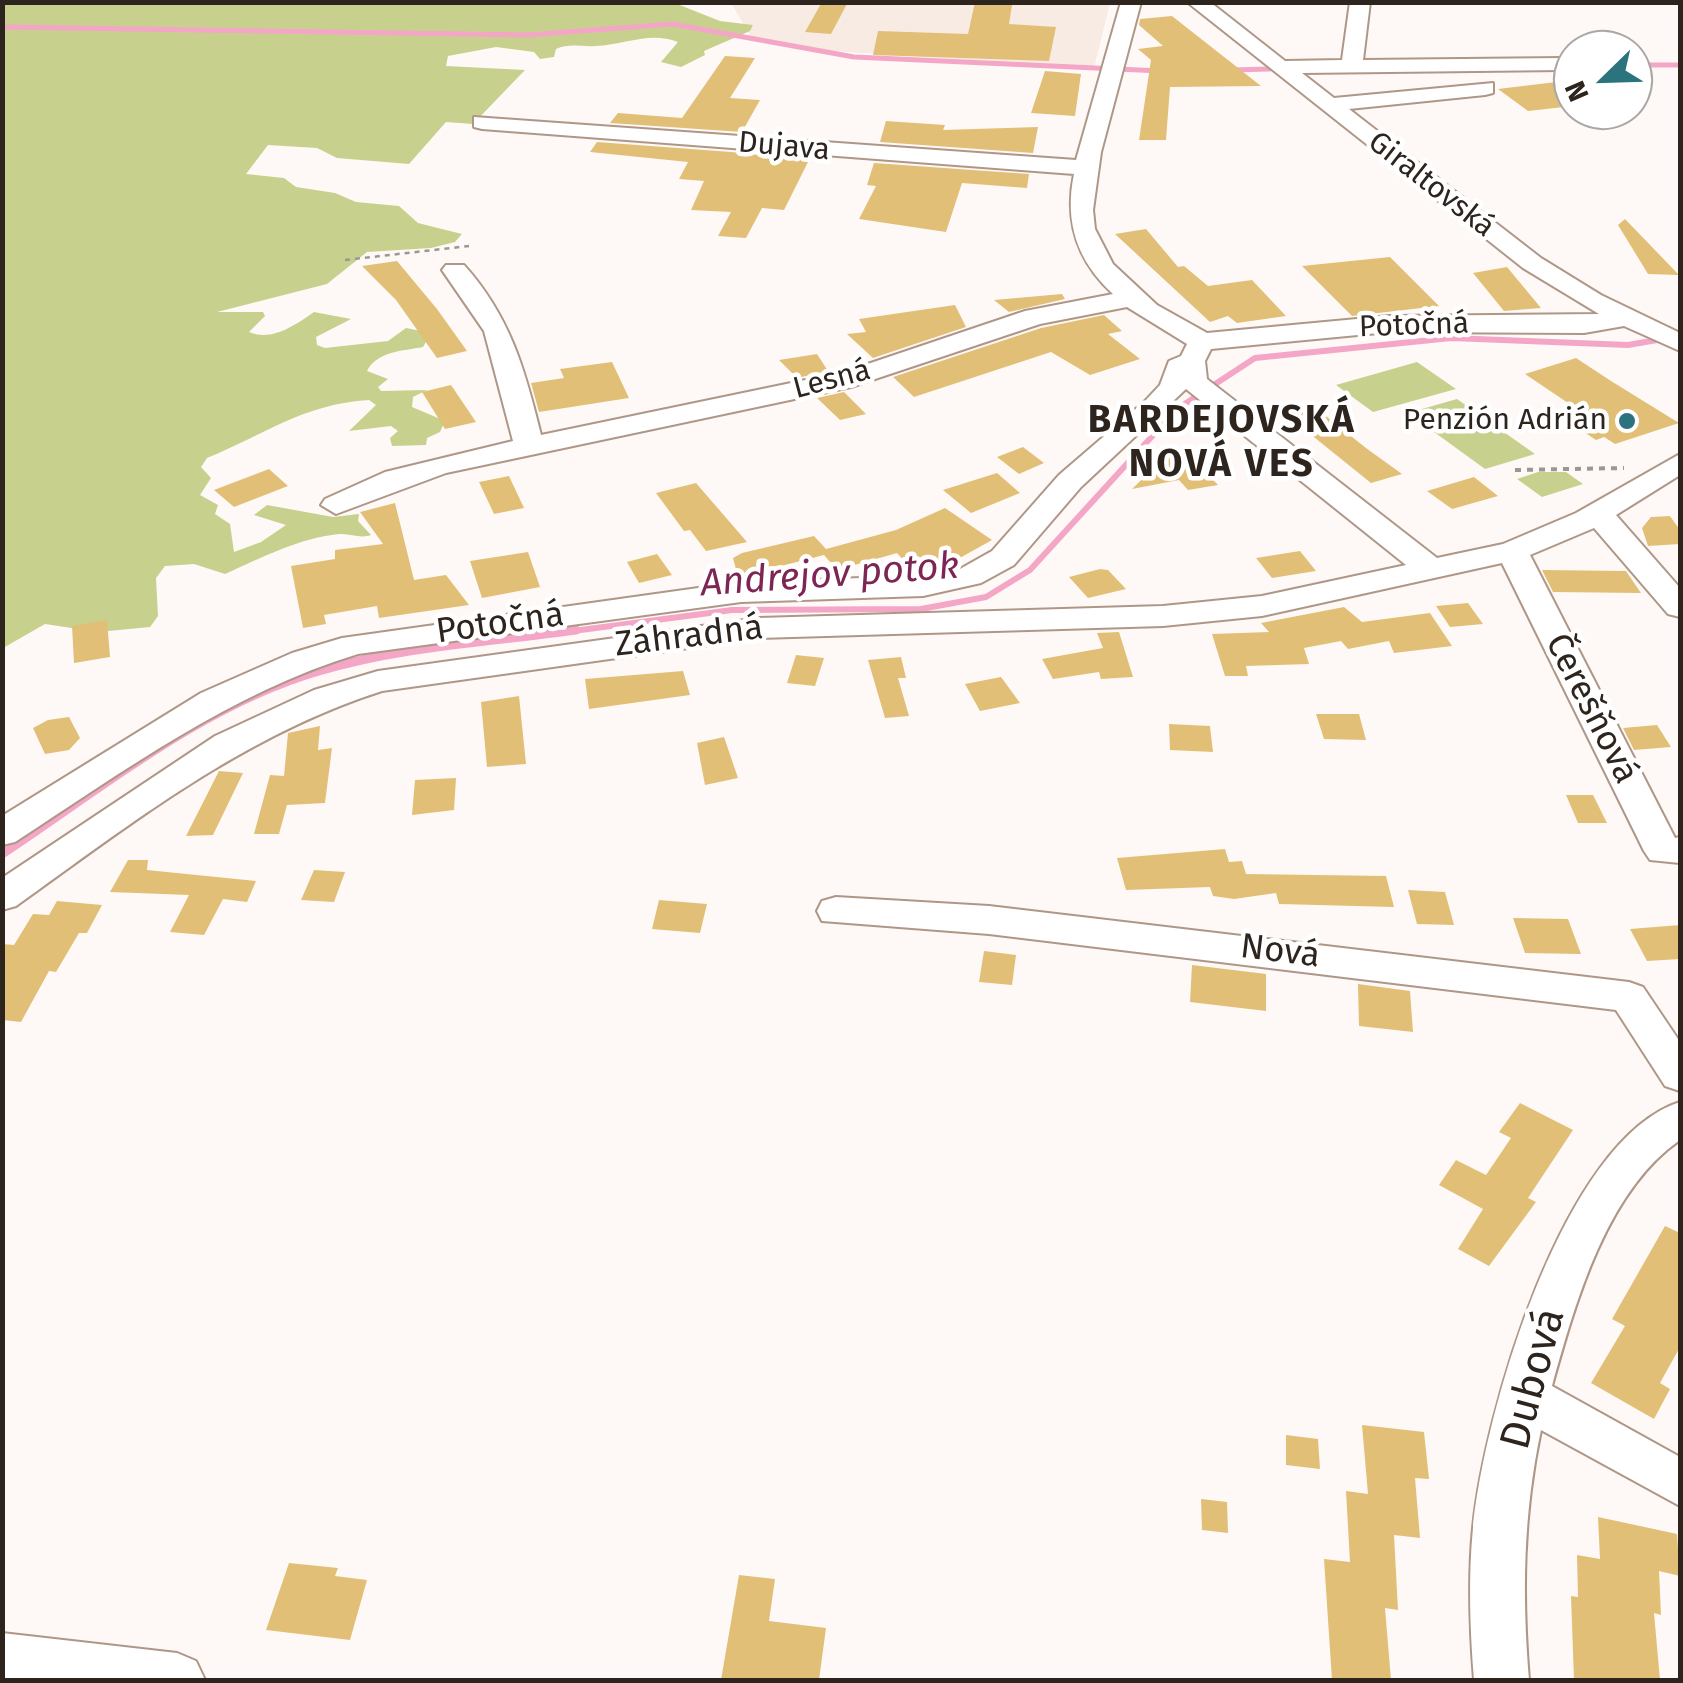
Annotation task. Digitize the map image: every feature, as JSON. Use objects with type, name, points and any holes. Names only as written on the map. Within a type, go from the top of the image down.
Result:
[{"type":"street","points":[[1132,2],[1087,168],[1081,226],[1108,276],[1200,371],[1434,571]]},
{"type":"street","name":"Giraltovská","points":[[1197,2],[1532,263],[1625,318],[1667,329],[1680,342]]},
{"type":"street","points":[[1352,64],[1360,2]]},
{"type":"street","points":[[1279,67],[1553,64]]},
{"type":"street","points":[[1328,105],[1485,88]]},
{"type":"street","name":"Dujava","points":[[482,122],[1087,168]]},
{"type":"street","points":[[469,246],[486,288],[484,300]]},
{"type":"street","points":[[455,270],[484,300],[502,340],[529,445]]},
{"type":"street","name":"Lesná","points":[[336,505],[396,478],[529,445],[851,379],[1034,317],[1130,298]]},
{"type":"street","name":"Potočná","points":[[2,833],[205,701],[278,668],[354,645],[723,594],[923,586],[970,576],[1003,558],[1070,480],[1155,407],[1173,387],[1179,367],[1200,371],[1389,324],[1584,324],[1625,318]]},
{"type":"street","name":"Záhradná","points":[[2,897],[240,735],[303,703],[378,681],[759,628],[1222,611],[1434,571],[1512,551],[1598,513],[1680,462]]},
{"type":"street","points":[[1598,513],[1680,606]]},
{"type":"street","name":"Čerešňová","points":[[1512,551],[1664,851],[1680,850]]},
{"type":"street","name":"Nová","points":[[836,911],[1027,924],[1630,997],[1680,1075]]},
{"type":"street","name":"Dubová","points":[[1501,1680],[1496,1571],[1507,1478],[1525,1396],[1556,1295],[1587,1232],[1644,1144],[1680,1120]]},
{"type":"street","points":[[1525,1396],[1680,1483]]},
{"type":"street","points":[[2,1660],[176,1680]]},
{"type":"path","points":[[346,260],[469,246]]},
{"type":"path","points":[[1515,470],[1612,470],[1637,462]]},
{"type":"shaded area","points":[[731,3],[1110,3],[1094,68],[817,50],[751,37]]},
{"type":"green space","points":[[672,2],[720,21],[753,25],[750,31],[704,51],[705,55],[681,67],[661,62],[678,42],[657,38],[566,46],[556,49],[554,57],[540,59],[534,52],[496,47],[448,56],[446,66],[525,70],[473,124],[446,122],[409,164],[337,158],[317,148],[268,145],[246,174],[284,178],[296,187],[335,193],[356,202],[399,206],[418,223],[462,234],[455,242],[431,248],[367,252],[327,284],[217,312],[263,312],[265,316],[249,332],[258,335],[283,331],[314,312],[351,319],[316,337],[317,345],[325,348],[388,341],[406,328],[431,333],[423,347],[377,359],[367,371],[388,379],[378,387],[381,391],[427,390],[413,397],[412,407],[445,421],[440,432],[427,438],[426,445],[392,446],[390,438],[398,431],[391,426],[349,431],[376,405],[369,400],[304,414],[207,458],[201,467],[211,478],[200,495],[218,505],[215,514],[230,524],[234,552],[261,542],[286,525],[254,515],[267,505],[333,517],[359,514],[358,521],[371,535],[339,534],[309,540],[225,574],[194,564],[165,566],[156,578],[158,616],[150,627],[98,632],[45,624],[3,648],[3,3]]},
{"type":"green space","points":[[1417,362],[1456,389],[1373,412],[1336,385]]},
{"type":"green space","points":[[1457,399],[1535,454],[1485,469],[1408,413]]},
{"type":"green space","points":[[1538,472],[1566,472],[1583,484],[1542,497],[1517,479]]},
{"type":"building","points":[[822,2],[848,2],[831,34],[805,32]]},
{"type":"building","points":[[975,2],[1012,5],[1009,24],[1056,27],[1049,61],[873,55],[878,31],[968,34]]},
{"type":"building","points":[[1172,16],[1261,86],[1170,87],[1166,140],[1139,140],[1151,60],[1138,49],[1163,46],[1139,25],[1140,19]]},
{"type":"building","points":[[725,56],[755,58],[730,98],[760,100],[742,132],[610,123],[618,113],[682,118]]},
{"type":"building","points":[[1045,71],[1081,74],[1075,116],[1031,113]]},
{"type":"building","points":[[1553,82],[1553,108],[1528,111],[1498,89]]},
{"type":"building","points":[[886,121],[945,125],[943,130],[1038,127],[1033,153],[880,142]]},
{"type":"building","points":[[597,142],[809,160],[784,210],[762,208],[746,238],[718,236],[731,212],[691,210],[704,181],[679,179],[688,162],[590,152]]},
{"type":"building","points":[[874,163],[1029,174],[1027,188],[962,183],[946,232],[859,219],[876,186],[867,185]]},
{"type":"building","points":[[1625,219],[1679,275],[1648,274],[1618,225]]},
{"type":"building","points":[[1146,229],[1178,267],[1184,266],[1208,286],[1252,280],[1286,316],[1237,323],[1228,316],[1210,322],[1115,234]]},
{"type":"building","points":[[1390,257],[1439,306],[1352,316],[1302,266]]},
{"type":"building","points":[[397,261],[467,351],[437,358],[396,300],[362,266]]},
{"type":"building","points":[[1507,267],[1541,308],[1504,311],[1473,273]]},
{"type":"building","points":[[1062,294],[1065,299],[1009,312],[994,300]]},
{"type":"building","points":[[955,305],[966,327],[873,358],[847,334],[866,332],[859,319]]},
{"type":"building","points":[[1104,315],[1122,331],[1108,334],[1140,359],[1090,375],[1051,352],[914,397],[893,377],[1041,328]]},
{"type":"building","points":[[817,354],[828,371],[797,378],[779,360]]},
{"type":"building","points":[[1576,358],[1679,423],[1615,444],[1604,437],[1596,440],[1555,413],[1574,407],[1525,374]]},
{"type":"building","points":[[612,362],[629,398],[539,412],[531,383],[564,378],[560,369]]},
{"type":"building","points":[[451,385],[476,422],[445,429],[422,392]]},
{"type":"building","points":[[844,392],[866,414],[840,420],[817,398]]},
{"type":"building","points":[[1312,405],[1402,474],[1371,483],[1284,413]]},
{"type":"building","points":[[1023,447],[1044,463],[1019,474],[997,457]]},
{"type":"building","points":[[1173,449],[1188,454],[1218,485],[1188,490],[1179,480],[1132,489]]},
{"type":"building","points":[[269,469],[288,486],[234,507],[214,490]]},
{"type":"building","points":[[997,473],[1020,493],[971,513],[943,490]]},
{"type":"building","points":[[509,476],[524,508],[494,514],[479,482]]},
{"type":"building","points":[[1474,477],[1498,496],[1452,509],[1427,491]]},
{"type":"building","points":[[696,483],[747,542],[706,551],[690,530],[684,531],[656,493]]},
{"type":"building","points":[[395,503],[414,580],[446,575],[469,605],[379,618],[377,606],[324,615],[326,624],[303,628],[291,566],[335,559],[335,550],[383,544],[360,512]]},
{"type":"building","points":[[945,508],[992,540],[958,559],[914,572],[897,553],[837,570],[824,555],[738,577],[733,558],[742,553],[814,536],[826,549],[896,530]]},
{"type":"building","points":[[1670,516],[1680,530],[1680,544],[1648,546],[1642,528],[1651,517]]},
{"type":"building","points":[[1300,551],[1316,571],[1272,578],[1256,558]]},
{"type":"building","points":[[528,552],[540,587],[482,598],[470,561]]},
{"type":"building","points":[[657,554],[672,575],[639,583],[627,562]]},
{"type":"building","points":[[1108,570],[1126,589],[1088,598],[1069,577]]},
{"type":"building","points":[[1542,570],[1626,571],[1641,593],[1553,592]]},
{"type":"building","points":[[1468,603],[1483,624],[1450,627],[1436,606]]},
{"type":"building","points":[[1344,607],[1362,622],[1430,613],[1452,646],[1394,653],[1389,641],[1348,649],[1341,641],[1304,648],[1309,664],[1246,666],[1248,676],[1225,676],[1212,634],[1269,632],[1261,623]]},
{"type":"building","points":[[107,620],[110,657],[74,663],[72,626]]},
{"type":"building","points":[[1119,632],[1133,677],[1101,679],[1099,672],[1053,679],[1042,659],[1103,648],[1097,633]]},
{"type":"building","points":[[796,655],[824,658],[815,686],[787,683]]},
{"type":"building","points":[[901,657],[906,678],[898,678],[909,716],[885,718],[868,660]]},
{"type":"building","points":[[683,671],[690,695],[589,709],[585,679]]},
{"type":"building","points":[[1001,677],[1020,703],[980,711],[965,684]]},
{"type":"building","points":[[519,696],[526,764],[487,767],[481,702]]},
{"type":"building","points":[[1316,714],[1359,714],[1366,740],[1324,739]]},
{"type":"building","points":[[69,717],[80,738],[69,750],[45,754],[33,728],[48,720]]},
{"type":"building","points":[[1169,724],[1210,726],[1213,752],[1170,750]]},
{"type":"building","points":[[1657,725],[1671,747],[1634,750],[1623,728]]},
{"type":"building","points":[[320,726],[318,750],[332,748],[325,803],[287,805],[279,834],[254,834],[270,775],[284,776],[288,733]]},
{"type":"building","points":[[724,737],[738,778],[705,785],[697,743]]},
{"type":"building","points":[[219,771],[243,773],[213,835],[186,836]]},
{"type":"building","points":[[456,778],[454,810],[412,815],[415,780]]},
{"type":"building","points":[[1566,795],[1593,795],[1607,823],[1578,823]]},
{"type":"building","points":[[1225,849],[1229,862],[1242,861],[1246,874],[1386,876],[1394,907],[1279,904],[1276,893],[1234,899],[1213,896],[1210,887],[1126,890],[1117,858]]},
{"type":"building","points":[[128,860],[148,860],[147,870],[256,881],[247,902],[223,899],[204,935],[170,932],[189,895],[110,892]]},
{"type":"building","points":[[314,870],[345,872],[334,902],[301,900]]},
{"type":"building","points":[[1408,890],[1445,892],[1454,925],[1417,924]]},
{"type":"building","points":[[659,900],[707,904],[700,933],[652,929]]},
{"type":"building","points":[[57,901],[102,905],[87,933],[79,933],[56,972],[49,971],[21,1022],[2,1020],[2,944],[14,945],[33,914],[49,915]]},
{"type":"building","points":[[1513,918],[1568,919],[1581,954],[1525,953]]},
{"type":"building","points":[[1680,925],[1680,959],[1647,961],[1630,929]]},
{"type":"building","points":[[984,951],[1016,955],[1012,985],[979,982]]},
{"type":"building","points":[[1192,965],[1266,974],[1266,1011],[1190,1002]]},
{"type":"building","points":[[1358,984],[1410,991],[1413,1032],[1359,1026]]},
{"type":"building","points":[[1520,1103],[1573,1130],[1528,1198],[1536,1202],[1489,1266],[1458,1249],[1483,1209],[1439,1185],[1456,1160],[1486,1175],[1511,1138],[1499,1132]]},
{"type":"building","points":[[1665,1226],[1680,1233],[1680,1347],[1660,1383],[1670,1389],[1654,1419],[1591,1383],[1625,1326],[1612,1319]]},
{"type":"building","points":[[1362,1425],[1424,1432],[1429,1479],[1415,1478],[1420,1538],[1394,1535],[1398,1610],[1385,1608],[1391,1680],[1332,1680],[1324,1559],[1350,1562],[1346,1491],[1368,1494]]},
{"type":"building","points":[[1286,1435],[1318,1439],[1320,1469],[1286,1465]]},
{"type":"building","points":[[1201,1499],[1227,1502],[1228,1533],[1202,1530]]},
{"type":"building","points":[[1598,1517],[1677,1534],[1680,1576],[1659,1571],[1661,1615],[1654,1613],[1660,1680],[1574,1680],[1571,1596],[1578,1597],[1577,1555],[1600,1559]]},
{"type":"building","points":[[289,1563],[338,1568],[335,1576],[367,1580],[350,1640],[266,1630]]},
{"type":"building","points":[[739,1575],[775,1579],[769,1621],[826,1628],[819,1680],[721,1680]]},
{"type":"waterway","points":[[2,27],[528,35],[672,24],[854,57],[1161,71]]},
{"type":"waterway","points":[[1653,65],[1680,65]]},
{"type":"waterway","points":[[1231,70],[1270,69]]},
{"type":"waterway","name":"Andrejov potok","points":[[558,633],[732,610],[921,609],[986,597],[1030,570],[1177,409],[1255,358],[1451,338],[1628,345],[1680,336]]},
{"type":"waterway","name":"Andrejov potok","points":[[2,854],[154,750],[276,686],[382,656],[576,630]]},
{"type":"place","name":"Penzión Adrián","points":[[1627,421]]},
{"type":"district","name":"BARDEJOVSKÁ NOVÁ VES","points":[[1222,443]]}]
